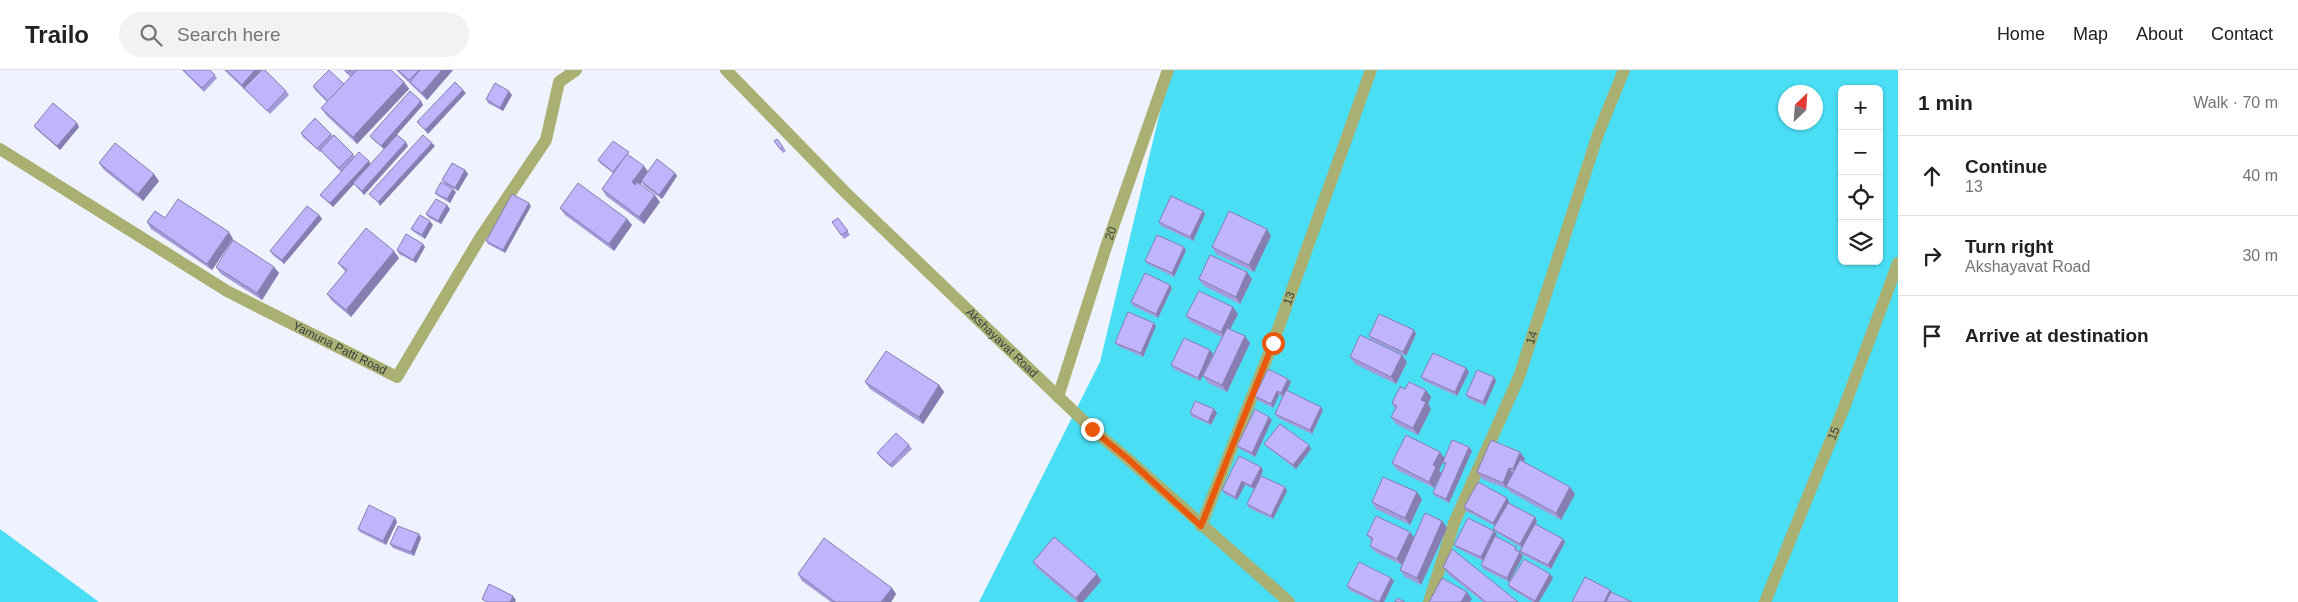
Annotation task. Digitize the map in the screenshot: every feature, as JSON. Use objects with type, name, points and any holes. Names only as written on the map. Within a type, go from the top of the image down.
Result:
[{"type":"street","name":"Yamuna Patti Road","points":[[0,149],[227,291],[397,377],[480,238],[546,140],[559,82],[576,70]]},
{"type":"street","name":"Akshayavat Road","points":[[726,70],[845,192],[1058,397],[1201,526],[1289,602]]},
{"type":"street","name":"20","points":[[1058,397],[1106,248],[1168,70]]},
{"type":"street","name":"13","points":[[1201,526],[1273,343],[1372,70]]},
{"type":"street","name":"14","points":[[1429,602],[1454,523],[1519,377],[1598,134],[1624,70]]},
{"type":"street","name":"15","points":[[1766,602],[1845,405],[1898,263]]},
{"type":"water","points":[[1170,70],[1898,70],[1898,602],[979,602],[1100,362]]},
{"type":"water","points":[[0,529],[99,602],[0,602]]},
{"type":"building","points":[[183,70],[210,70],[215,75],[202,88]]},
{"type":"building","points":[[226,70],[255,70],[242,85]]},
{"type":"building","points":[[262,70],[265,70],[286,91],[267,111],[244,88]]},
{"type":"building","points":[[329,70],[344,84],[328,101],[313,86]]},
{"type":"building","points":[[357,70],[391,70],[404,82],[353,137],[321,108]]},
{"type":"building","points":[[398,70],[419,70],[409,80]]},
{"type":"building","points":[[420,70],[442,70],[422,93],[410,82]]},
{"type":"building","points":[[455,82],[463,90],[425,130],[417,122]]},
{"type":"building","points":[[495,83],[509,91],[500,108],[486,99]]},
{"type":"building","points":[[410,91],[421,101],[381,146],[370,136]]},
{"type":"building","points":[[53,103],[77,123],[57,146],[34,126]]},
{"type":"building","points":[[315,118],[331,134],[317,149],[301,133]]},
{"type":"building","points":[[334,135],[353,154],[339,168],[320,150]]},
{"type":"building","points":[[397,135],[406,142],[362,191],[353,183]]},
{"type":"building","points":[[423,135],[432,143],[378,202],[369,194]]},
{"type":"building","points":[[777,139],[783,147],[781,150],[774,141]]},
{"type":"building","points":[[613,141],[629,152],[613,172],[598,160]]},
{"type":"building","points":[[115,143],[154,174],[138,194],[99,163]]},
{"type":"building","points":[[359,152],[369,161],[330,203],[320,195]]},
{"type":"building","points":[[627,154],[644,166],[632,182],[635,185],[637,182],[655,195],[639,217],[602,189]]},
{"type":"building","points":[[657,159],[675,173],[659,195],[641,181]]},
{"type":"building","points":[[452,163],[465,170],[455,188],[442,180]]},
{"type":"building","points":[[441,182],[453,189],[447,199],[435,193]]},
{"type":"building","points":[[578,183],[627,219],[609,244],[560,208]]},
{"type":"building","points":[[512,194],[529,203],[503,250],[486,241]]},
{"type":"building","points":[[1171,196],[1203,211],[1190,237],[1159,222]]},
{"type":"building","points":[[178,199],[229,232],[207,264],[147,222],[155,211],[165,218]]},
{"type":"building","points":[[436,199],[447,205],[438,221],[426,214]]},
{"type":"building","points":[[307,206],[319,215],[282,260],[270,251]]},
{"type":"building","points":[[1229,211],[1267,229],[1249,265],[1212,247]]},
{"type":"building","points":[[420,215],[430,221],[422,235],[411,229]]},
{"type":"building","points":[[838,218],[848,231],[841,235],[832,222]]},
{"type":"building","points":[[366,228],[394,251],[346,310],[327,294],[347,270],[338,263]]},
{"type":"building","points":[[406,234],[423,244],[413,260],[397,250]]},
{"type":"building","points":[[1157,235],[1184,247],[1172,273],[1145,261]]},
{"type":"building","points":[[233,240],[274,267],[257,293],[216,267]]},
{"type":"building","points":[[1210,255],[1247,272],[1236,297],[1199,279]]},
{"type":"building","points":[[1145,273],[1170,285],[1156,314],[1131,302]]},
{"type":"building","points":[[1199,291],[1233,307],[1221,332],[1186,316]]},
{"type":"building","points":[[1128,312],[1154,323],[1141,353],[1115,343]]},
{"type":"building","points":[[1379,314],[1414,330],[1403,352],[1369,336]]},
{"type":"building","points":[[1227,328],[1245,336],[1222,385],[1203,376]]},
{"type":"building","points":[[1360,335],[1402,355],[1391,377],[1350,357]]},
{"type":"building","points":[[1184,338],[1210,350],[1198,378],[1171,365]]},
{"type":"building","points":[[886,351],[939,385],[919,417],[865,382]]},
{"type":"building","points":[[1433,353],[1466,368],[1455,392],[1421,377]]},
{"type":"building","points":[[1268,369],[1288,379],[1281,393],[1277,391],[1271,404],[1255,396]]},
{"type":"building","points":[[1477,370],[1494,377],[1483,402],[1466,395]]},
{"type":"building","points":[[1409,382],[1426,390],[1421,400],[1426,402],[1413,428],[1391,417],[1397,406],[1392,403],[1400,387],[1405,389]]},
{"type":"building","points":[[1286,390],[1321,407],[1310,430],[1275,414]]},
{"type":"building","points":[[1195,401],[1214,409],[1208,422],[1190,413]]},
{"type":"building","points":[[1255,409],[1269,417],[1252,453],[1237,446]]},
{"type":"building","points":[[1280,424],[1309,445],[1293,465],[1264,444]]},
{"type":"building","points":[[896,433],[909,445],[890,465],[877,453]]},
{"type":"building","points":[[1406,435],[1440,452],[1433,465],[1436,467],[1429,482],[1392,463]]},
{"type":"building","points":[[1452,440],[1469,447],[1446,499],[1433,493],[1446,463],[1443,462]]},
{"type":"building","points":[[1491,440],[1520,452],[1513,469],[1509,468],[1503,483],[1477,472]]},
{"type":"building","points":[[1239,456],[1261,467],[1251,486],[1242,481],[1235,497],[1222,490]]},
{"type":"building","points":[[1520,460],[1570,487],[1556,513],[1506,486]]},
{"type":"building","points":[[1261,476],[1285,487],[1271,516],[1247,504]]},
{"type":"building","points":[[1383,477],[1417,492],[1405,518],[1372,502]]},
{"type":"building","points":[[1478,482],[1507,498],[1493,523],[1464,507]]},
{"type":"building","points":[[1508,503],[1535,517],[1520,544],[1493,529]]},
{"type":"building","points":[[369,505],[395,518],[383,541],[358,529]]},
{"type":"building","points":[[1425,513],[1442,521],[1417,578],[1400,570]]},
{"type":"building","points":[[1376,516],[1410,532],[1397,559],[1370,546],[1373,538],[1367,535]]},
{"type":"building","points":[[1468,518],[1494,531],[1481,557],[1454,545]]},
{"type":"building","points":[[1535,524],[1563,539],[1548,565],[1520,551]]},
{"type":"building","points":[[398,526],[419,534],[411,552],[390,544]]},
{"type":"building","points":[[1495,536],[1516,547],[1515,550],[1520,552],[1507,578],[1481,565]]},
{"type":"building","points":[[1054,537],[1097,574],[1076,598],[1033,562]]},
{"type":"building","points":[[824,538],[892,588],[881,602],[835,602],[798,574]]},
{"type":"building","points":[[1452,549],[1518,602],[1486,602],[1443,567]]},
{"type":"building","points":[[1524,559],[1550,574],[1535,601],[1508,585]]},
{"type":"building","points":[[1359,562],[1391,578],[1379,602],[1347,586]]},
{"type":"building","points":[[1585,577],[1610,590],[1604,602],[1572,602]]},
{"type":"building","points":[[1442,578],[1467,592],[1461,602],[1429,602]]},
{"type":"building","points":[[489,584],[513,596],[510,602],[487,602],[482,599]]},
{"type":"building","points":[[1611,592],[1632,602],[1606,602]]},
{"type":"building","points":[[1397,598],[1405,602],[1395,602]]},
{"type":"route","points":[[1092,429],[1128,459],[1201,526],[1236,442],[1273,343]]}]
